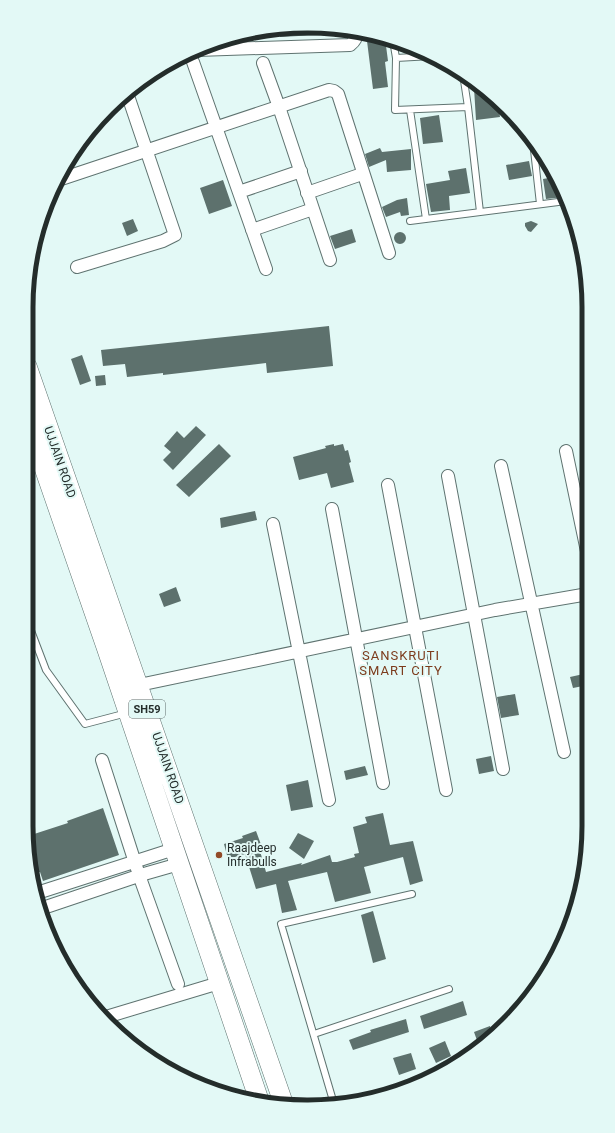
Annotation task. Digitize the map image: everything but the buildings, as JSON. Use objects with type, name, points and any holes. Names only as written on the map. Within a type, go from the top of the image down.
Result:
[{"type":"main road","name":"UJJAIN ROAD","points":[[33,386],[139,685],[282,1099]]},
{"type":"main road","name":"UJJAIN ROAD","points":[[33,436],[258,1096]]},
{"type":"main road","points":[[212,961],[233,955]]},
{"type":"street","points":[[215,49],[350,45],[356,37]]},
{"type":"street","points":[[192,62],[266,269]]},
{"type":"street","points":[[263,63],[301,171],[330,260]]},
{"type":"street","points":[[66,177],[329,90],[334,91],[338,94],[362,174],[389,253]]},
{"type":"street","points":[[76,267],[164,241],[175,235],[129,99]]},
{"type":"street","points":[[239,192],[301,171]]},
{"type":"street","points":[[307,193],[362,174]]},
{"type":"street","points":[[252,230],[313,209]]},
{"type":"street","points":[[566,451],[582,527]]},
{"type":"street","points":[[501,466],[564,752]]},
{"type":"street","points":[[448,476],[504,768]]},
{"type":"street","points":[[388,485],[446,790]]},
{"type":"street","points":[[332,509],[383,783]]},
{"type":"street","points":[[273,524],[329,800]]},
{"type":"street","points":[[139,685],[474,614],[582,595]]},
{"type":"street","points":[[102,760],[134,861],[178,984]]},
{"type":"street","points":[[41,892],[134,861],[177,856]]},
{"type":"street","points":[[46,907],[139,875],[177,856]]},
{"type":"street","points":[[89,876],[94,891]]},
{"type":"street","points":[[110,1016],[220,983]]},
{"type":"lane","points":[[394,47],[396,58],[395,110],[468,107]]},
{"type":"lane","points":[[396,58],[419,57]]},
{"type":"lane","points":[[464,82],[480,212]]},
{"type":"lane","points":[[410,110],[426,219]]},
{"type":"lane","points":[[534,153],[540,204]]},
{"type":"lane","points":[[410,221],[561,202]]},
{"type":"lane","points":[[33,636],[46,670],[85,724],[128,712]]},
{"type":"lane","points":[[332,1099],[281,924],[412,894]]},
{"type":"lane","points":[[314,1034],[449,989]]},
{"type":"place","name":"Raajdeep Infrabulls","points":[[219,855]]},
{"type":"district","name":"SANSKRUTI SMART CITY","points":[[401,662]]}]
